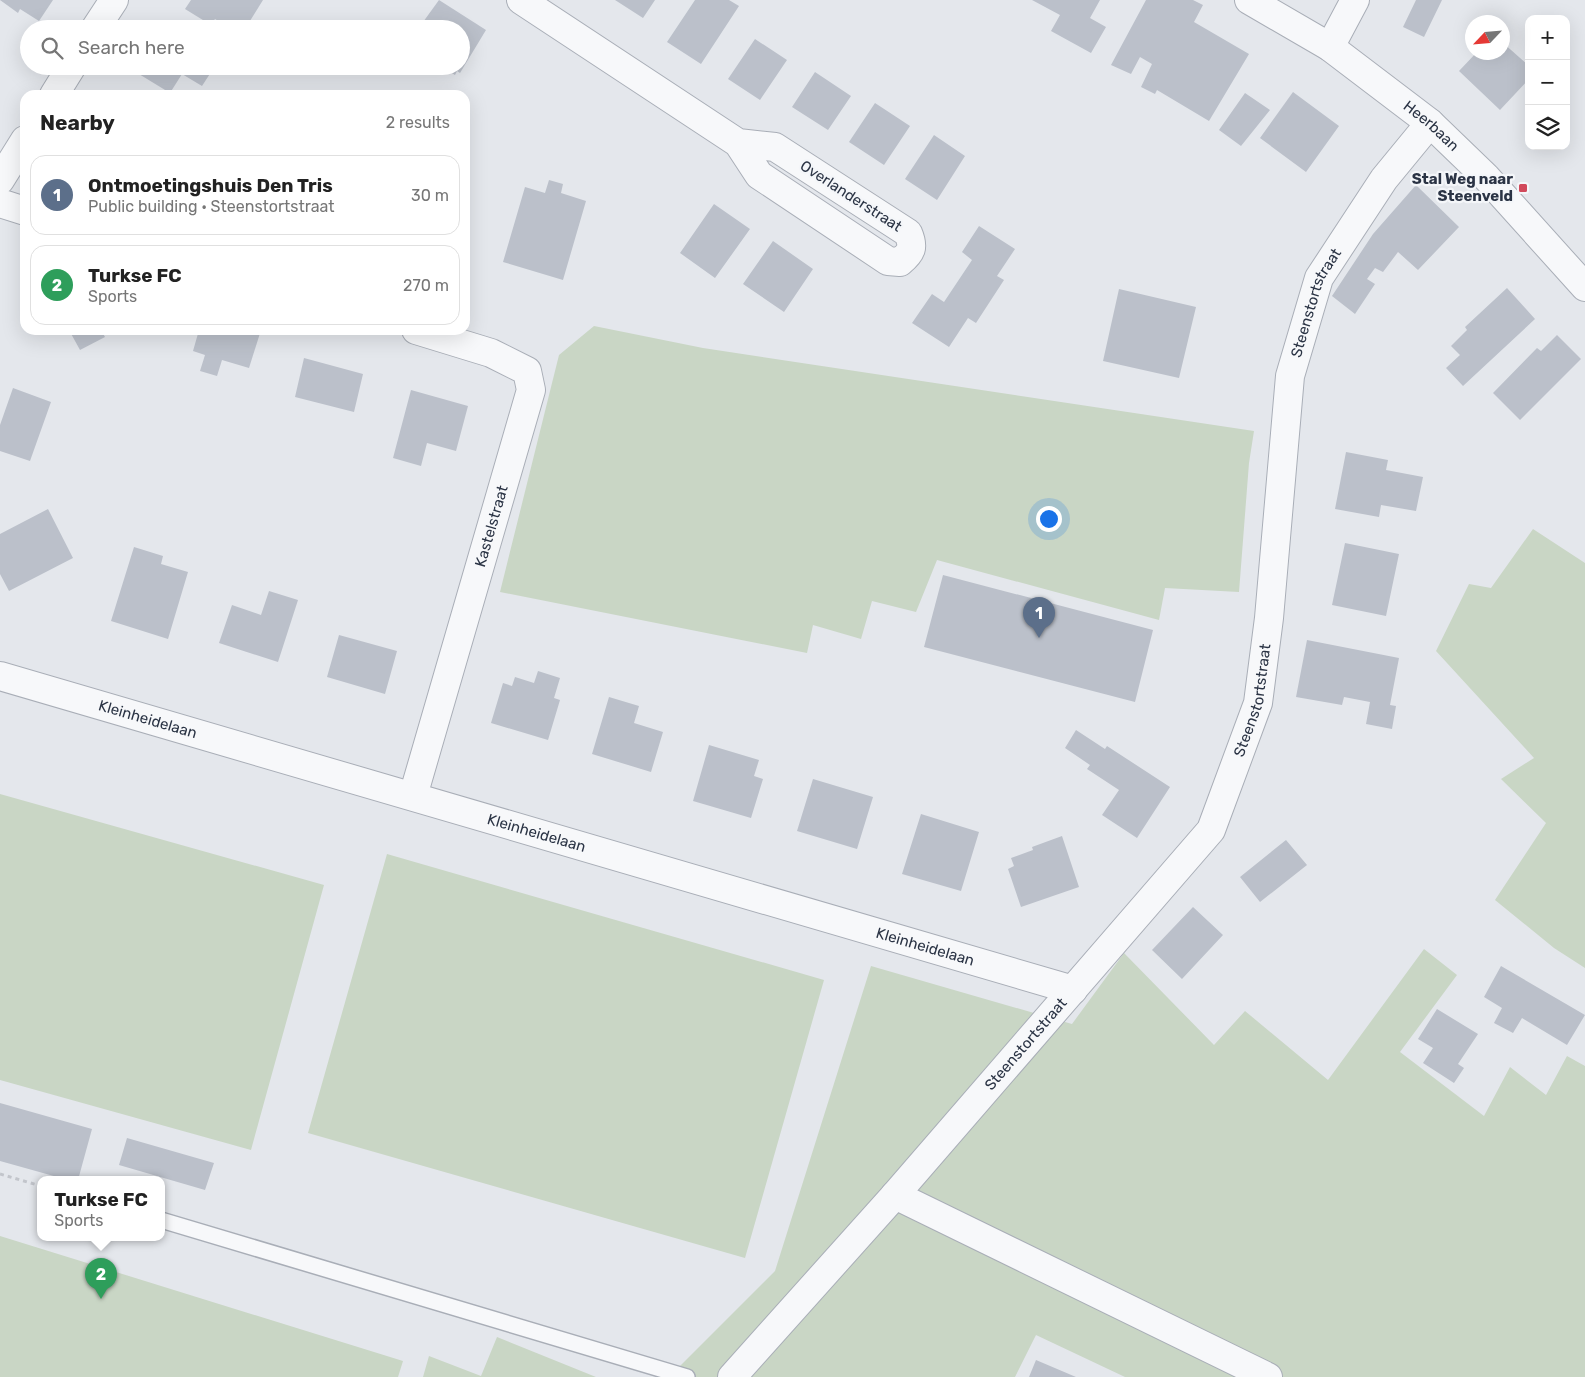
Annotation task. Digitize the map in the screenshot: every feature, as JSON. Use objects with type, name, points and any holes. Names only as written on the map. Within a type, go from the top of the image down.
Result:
[{"type":"street","points":[[101,20],[114,0]]},
{"type":"street","name":"Overlanderstraat","points":[[521,0],[738,143],[759,175],[888,261],[900,262],[909,254],[912,243],[908,233],[775,148],[738,143]]},
{"type":"street","name":"Heerbaan","points":[[1249,0],[1330,47],[1430,123],[1486,176],[1585,288]]},
{"type":"street","points":[[1330,47],[1355,0]]},
{"type":"street","points":[[57,90],[66,75]]},
{"type":"street","name":"Steenstortstraat","points":[[732,1377],[894,1195],[1212,830],[1258,703],[1270,618],[1290,376],[1319,278],[1384,180],[1430,123]]},
{"type":"street","points":[[0,180],[20,148]]},
{"type":"street","points":[[0,203],[20,209]]},
{"type":"street","name":"Kastelstraat","points":[[413,796],[531,390],[527,371],[491,353],[432,335]]},
{"type":"street","name":"Kleinheidelaan","points":[[0,676],[1073,990]]},
{"type":"street","points":[[894,1195],[1268,1377]]},
{"type":"lane","points":[[165,1221],[687,1377]]},
{"type":"path","points":[[0,1174],[37,1185]]},
{"type":"green space","points":[[594,326],[703,348],[1254,431],[1249,463],[1239,592],[1165,588],[1159,620],[937,560],[916,612],[872,601],[861,639],[813,625],[807,653],[500,592],[559,355]]},
{"type":"green space","points":[[1533,529],[1585,563],[1585,968],[1554,948],[1495,900],[1546,823],[1501,779],[1534,758],[1436,651],[1469,584],[1491,588]]},
{"type":"green space","points":[[0,794],[324,885],[251,1150],[0,1080]]},
{"type":"green space","points":[[387,854],[824,980],[745,1258],[308,1133]]},
{"type":"green space","points":[[1424,949],[1457,975],[1400,1052],[1484,1116],[1510,1067],[1546,1095],[1567,1056],[1585,1066],[1585,1377],[1125,1377],[1036,1335],[1015,1377],[669,1377],[775,1271],[871,966],[1072,1024],[1124,953],[1214,1045],[1245,1011],[1328,1080]]},
{"type":"green space","points":[[0,1236],[403,1361],[398,1377],[0,1377]]},
{"type":"green space","points":[[497,1337],[596,1377],[423,1377],[429,1356],[481,1376]]},
{"type":"building","points":[[0,0],[53,0],[40,20],[20,9],[18,13]]},
{"type":"building","points":[[191,0],[263,0],[251,20],[203,20],[185,9]]},
{"type":"building","points":[[439,0],[486,30],[470,56],[470,20],[425,20]]},
{"type":"building","points":[[615,0],[655,0],[643,18]]},
{"type":"building","points":[[695,0],[729,0],[739,6],[701,64],[667,42]]},
{"type":"building","points":[[1032,0],[1100,0],[1090,18],[1106,27],[1091,53],[1051,31],[1060,15]]},
{"type":"building","points":[[1146,0],[1193,0],[1203,5],[1194,22],[1249,54],[1209,121],[1157,90],[1155,94],[1141,87],[1152,64],[1140,57],[1131,74],[1111,65]]},
{"type":"building","points":[[1416,0],[1442,0],[1424,37],[1403,27]]},
{"type":"building","points":[[755,39],[787,60],[760,100],[728,79]]},
{"type":"building","points":[[1510,49],[1525,62],[1525,83],[1500,110],[1459,71],[1469,60],[1510,60]]},
{"type":"building","points":[[815,72],[851,96],[828,130],[792,107]]},
{"type":"building","points":[[141,75],[181,75],[172,90],[165,90]]},
{"type":"building","points":[[184,75],[209,75],[202,86]]},
{"type":"building","points":[[1293,92],[1339,126],[1306,172],[1260,138]]},
{"type":"building","points":[[1245,93],[1270,110],[1241,146],[1219,130]]},
{"type":"building","points":[[875,103],[910,126],[884,165],[849,142]]},
{"type":"building","points":[[934,135],[965,156],[937,200],[905,179]]},
{"type":"building","points":[[549,180],[563,184],[561,193],[586,201],[563,280],[503,262],[525,187],[545,193]]},
{"type":"building","points":[[1416,185],[1459,227],[1418,270],[1398,252],[1383,272],[1375,268],[1367,279],[1375,284],[1355,314],[1332,296],[1373,234]]},
{"type":"building","points":[[714,204],[750,229],[715,278],[680,253]]},
{"type":"building","points":[[979,226],[1015,249],[997,276],[1004,280],[976,323],[968,318],[949,347],[912,323],[932,294],[944,302],[972,260],[962,252]]},
{"type":"building","points":[[773,241],[813,269],[784,312],[743,284]]},
{"type":"building","points":[[1507,288],[1535,319],[1463,386],[1446,368],[1460,355],[1451,346],[1467,330],[1465,327]]},
{"type":"building","points":[[1119,289],[1196,307],[1179,378],[1103,361]]},
{"type":"building","points":[[72,335],[104,335],[105,337],[80,350]]},
{"type":"building","points":[[198,335],[259,335],[249,368],[222,360],[217,376],[200,371],[205,355],[193,351]]},
{"type":"building","points":[[1557,335],[1581,359],[1520,420],[1493,393],[1537,348],[1541,351]]},
{"type":"building","points":[[304,358],[363,374],[354,412],[295,397]]},
{"type":"building","points":[[13,388],[51,402],[30,461],[0,451],[0,425]]},
{"type":"building","points":[[411,390],[468,406],[456,451],[427,443],[421,466],[393,458]]},
{"type":"building","points":[[1346,452],[1388,460],[1386,470],[1423,477],[1416,511],[1381,505],[1379,517],[1335,509]]},
{"type":"building","points":[[48,509],[73,558],[9,591],[0,574],[0,534]]},
{"type":"building","points":[[1345,543],[1399,554],[1386,616],[1332,605]]},
{"type":"building","points":[[134,547],[163,556],[161,564],[188,572],[168,639],[111,621]]},
{"type":"building","points":[[943,575],[1153,630],[1135,702],[924,647]]},
{"type":"building","points":[[269,591],[298,600],[278,662],[219,643],[232,605],[261,615]]},
{"type":"building","points":[[339,635],[397,651],[385,694],[327,677]]},
{"type":"building","points":[[1307,640],[1399,658],[1390,705],[1396,706],[1392,729],[1366,724],[1370,702],[1344,697],[1342,705],[1296,697]]},
{"type":"building","points":[[538,671],[560,678],[554,698],[560,700],[548,740],[491,723],[503,683],[512,686],[515,677],[534,683]]},
{"type":"building","points":[[609,697],[639,706],[634,723],[663,732],[651,772],[592,754]]},
{"type":"building","points":[[1076,730],[1105,749],[1107,746],[1170,787],[1137,838],[1102,815],[1119,790],[1087,769],[1090,765],[1065,748]]},
{"type":"building","points":[[709,745],[759,760],[754,776],[763,779],[751,818],[693,801]]},
{"type":"building","points":[[813,779],[873,797],[857,849],[797,831]]},
{"type":"building","points":[[921,814],[979,832],[961,891],[902,874]]},
{"type":"building","points":[[1062,836],[1079,887],[1021,907],[1008,869],[1014,866],[1011,858],[1033,850],[1032,847]]},
{"type":"building","points":[[1286,840],[1307,865],[1260,902],[1240,877]]},
{"type":"building","points":[[1193,907],[1223,935],[1182,979],[1152,950]]},
{"type":"building","points":[[1501,966],[1585,1015],[1567,1045],[1522,1018],[1513,1033],[1494,1023],[1502,1008],[1484,997]]},
{"type":"building","points":[[1437,1009],[1478,1034],[1458,1064],[1464,1068],[1454,1083],[1423,1063],[1433,1048],[1418,1039]]},
{"type":"building","points":[[0,1103],[92,1129],[79,1176],[54,1176],[0,1161]]},
{"type":"building","points":[[127,1138],[214,1163],[205,1190],[165,1178],[165,1176],[157,1176],[119,1165]]},
{"type":"building","points":[[1036,1360],[1076,1377],[1029,1377]]},
{"type":"place","name":"Stal Weg naar Steenveld","points":[[1523,188]]},
{"type":"place","name":"Ontmoetingshuis Den Tris","points":[[1039,638]]},
{"type":"place","name":"Turkse FC","points":[[101,1299]]}]
